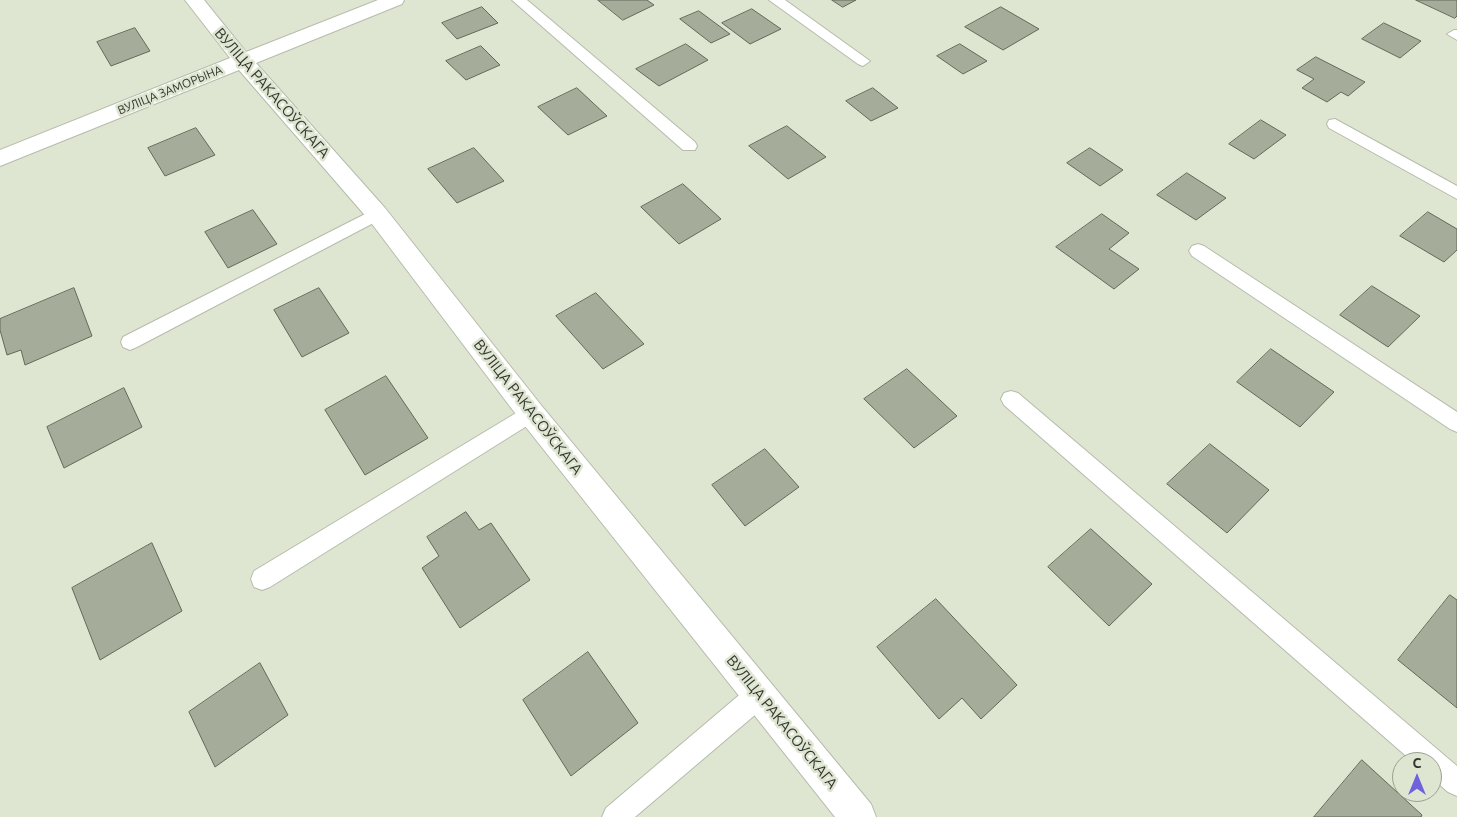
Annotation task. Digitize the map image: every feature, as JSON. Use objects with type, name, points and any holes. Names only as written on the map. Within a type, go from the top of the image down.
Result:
[{"type":"street","name":"ВУЛІЦА РАКАСОЎСКАГА","points":[[194,0],[244,61],[377,214],[531,413],[858,817]]},
{"type":"street","name":"ВУЛІЦА ЗАМОРЫНА","points":[[0,158],[396,0]]},
{"type":"lane","points":[[519,0],[689,146]]},
{"type":"lane","points":[[776,0],[863,62]]},
{"type":"lane","points":[[1336,124],[1457,193]]},
{"type":"lane","points":[[130,342],[377,214]]},
{"type":"lane","points":[[1198,251],[1457,424]]},
{"type":"lane","points":[[1011,398],[1457,783]]},
{"type":"lane","points":[[262,578],[531,413]]},
{"type":"lane","points":[[615,817],[760,694]]},
{"type":"building","points":[[598,0],[647,0],[654,5],[623,20]]},
{"type":"building","points":[[832,0],[856,0],[843,7]]},
{"type":"building","points":[[1416,0],[1457,0],[1457,16],[1455,18]]},
{"type":"building","points":[[482,7],[498,23],[457,39],[442,23]]},
{"type":"building","points":[[1001,7],[1039,29],[1003,50],[965,27]]},
{"type":"building","points":[[752,9],[781,29],[750,44],[722,23]]},
{"type":"building","points":[[699,11],[730,34],[711,43],[680,19]]},
{"type":"building","points":[[1384,23],[1421,41],[1400,58],[1362,39]]},
{"type":"building","points":[[135,28],[150,51],[111,66],[97,42]]},
{"type":"building","points":[[686,44],[708,60],[659,86],[636,69]]},
{"type":"building","points":[[960,44],[987,61],[963,74],[937,56]]},
{"type":"building","points":[[481,46],[500,65],[466,80],[446,61]]},
{"type":"building","points":[[1316,57],[1365,82],[1348,96],[1341,92],[1327,102],[1302,88],[1314,79],[1297,70]]},
{"type":"building","points":[[577,88],[607,116],[568,135],[538,107]]},
{"type":"building","points":[[873,88],[898,108],[871,121],[846,101]]},
{"type":"building","points":[[1261,120],[1286,135],[1254,159],[1229,144]]},
{"type":"building","points":[[787,126],[826,157],[788,179],[749,146]]},
{"type":"building","points":[[196,128],[215,155],[165,176],[148,148]]},
{"type":"building","points":[[474,148],[504,181],[457,203],[428,169]]},
{"type":"building","points":[[1090,148],[1123,170],[1100,186],[1067,163]]},
{"type":"building","points":[[1187,173],[1226,198],[1196,220],[1157,195]]},
{"type":"building","points":[[683,184],[721,219],[679,244],[641,207]]},
{"type":"building","points":[[253,210],[277,244],[228,268],[205,232]]},
{"type":"building","points":[[1428,212],[1457,229],[1457,250],[1444,262],[1400,236]]},
{"type":"building","points":[[1102,214],[1129,233],[1109,249],[1139,269],[1114,289],[1056,247]]},
{"type":"building","points":[[1372,286],[1420,316],[1388,347],[1340,315]]},
{"type":"building","points":[[74,288],[92,336],[25,365],[21,350],[7,355],[0,330],[0,319]]},
{"type":"building","points":[[319,288],[349,333],[302,357],[274,310]]},
{"type":"building","points":[[596,293],[644,344],[603,369],[556,316]]},
{"type":"building","points":[[1271,349],[1334,392],[1300,427],[1237,382]]},
{"type":"building","points":[[907,369],[957,416],[914,448],[864,399]]},
{"type":"building","points":[[386,376],[428,438],[365,475],[325,410]]},
{"type":"building","points":[[124,388],[142,427],[64,468],[47,427]]},
{"type":"building","points":[[1210,444],[1269,490],[1227,533],[1167,484]]},
{"type":"building","points":[[765,449],[799,487],[745,526],[712,485]]},
{"type":"building","points":[[466,512],[479,530],[491,523],[530,580],[460,628],[422,568],[439,556],[427,537]]},
{"type":"building","points":[[1091,529],[1152,584],[1109,626],[1048,567]]},
{"type":"building","points":[[152,543],[182,611],[100,660],[72,588]]},
{"type":"building","points":[[1450,595],[1457,600],[1457,708],[1398,660]]},
{"type":"building","points":[[936,599],[1017,685],[981,719],[962,698],[939,719],[877,647]]},
{"type":"building","points":[[588,652],[638,723],[571,776],[523,700]]},
{"type":"building","points":[[260,663],[288,715],[215,767],[189,712]]},
{"type":"building","points":[[1362,760],[1392,788],[1392,802],[1408,802],[1422,815],[1421,817],[1314,817]]}]
